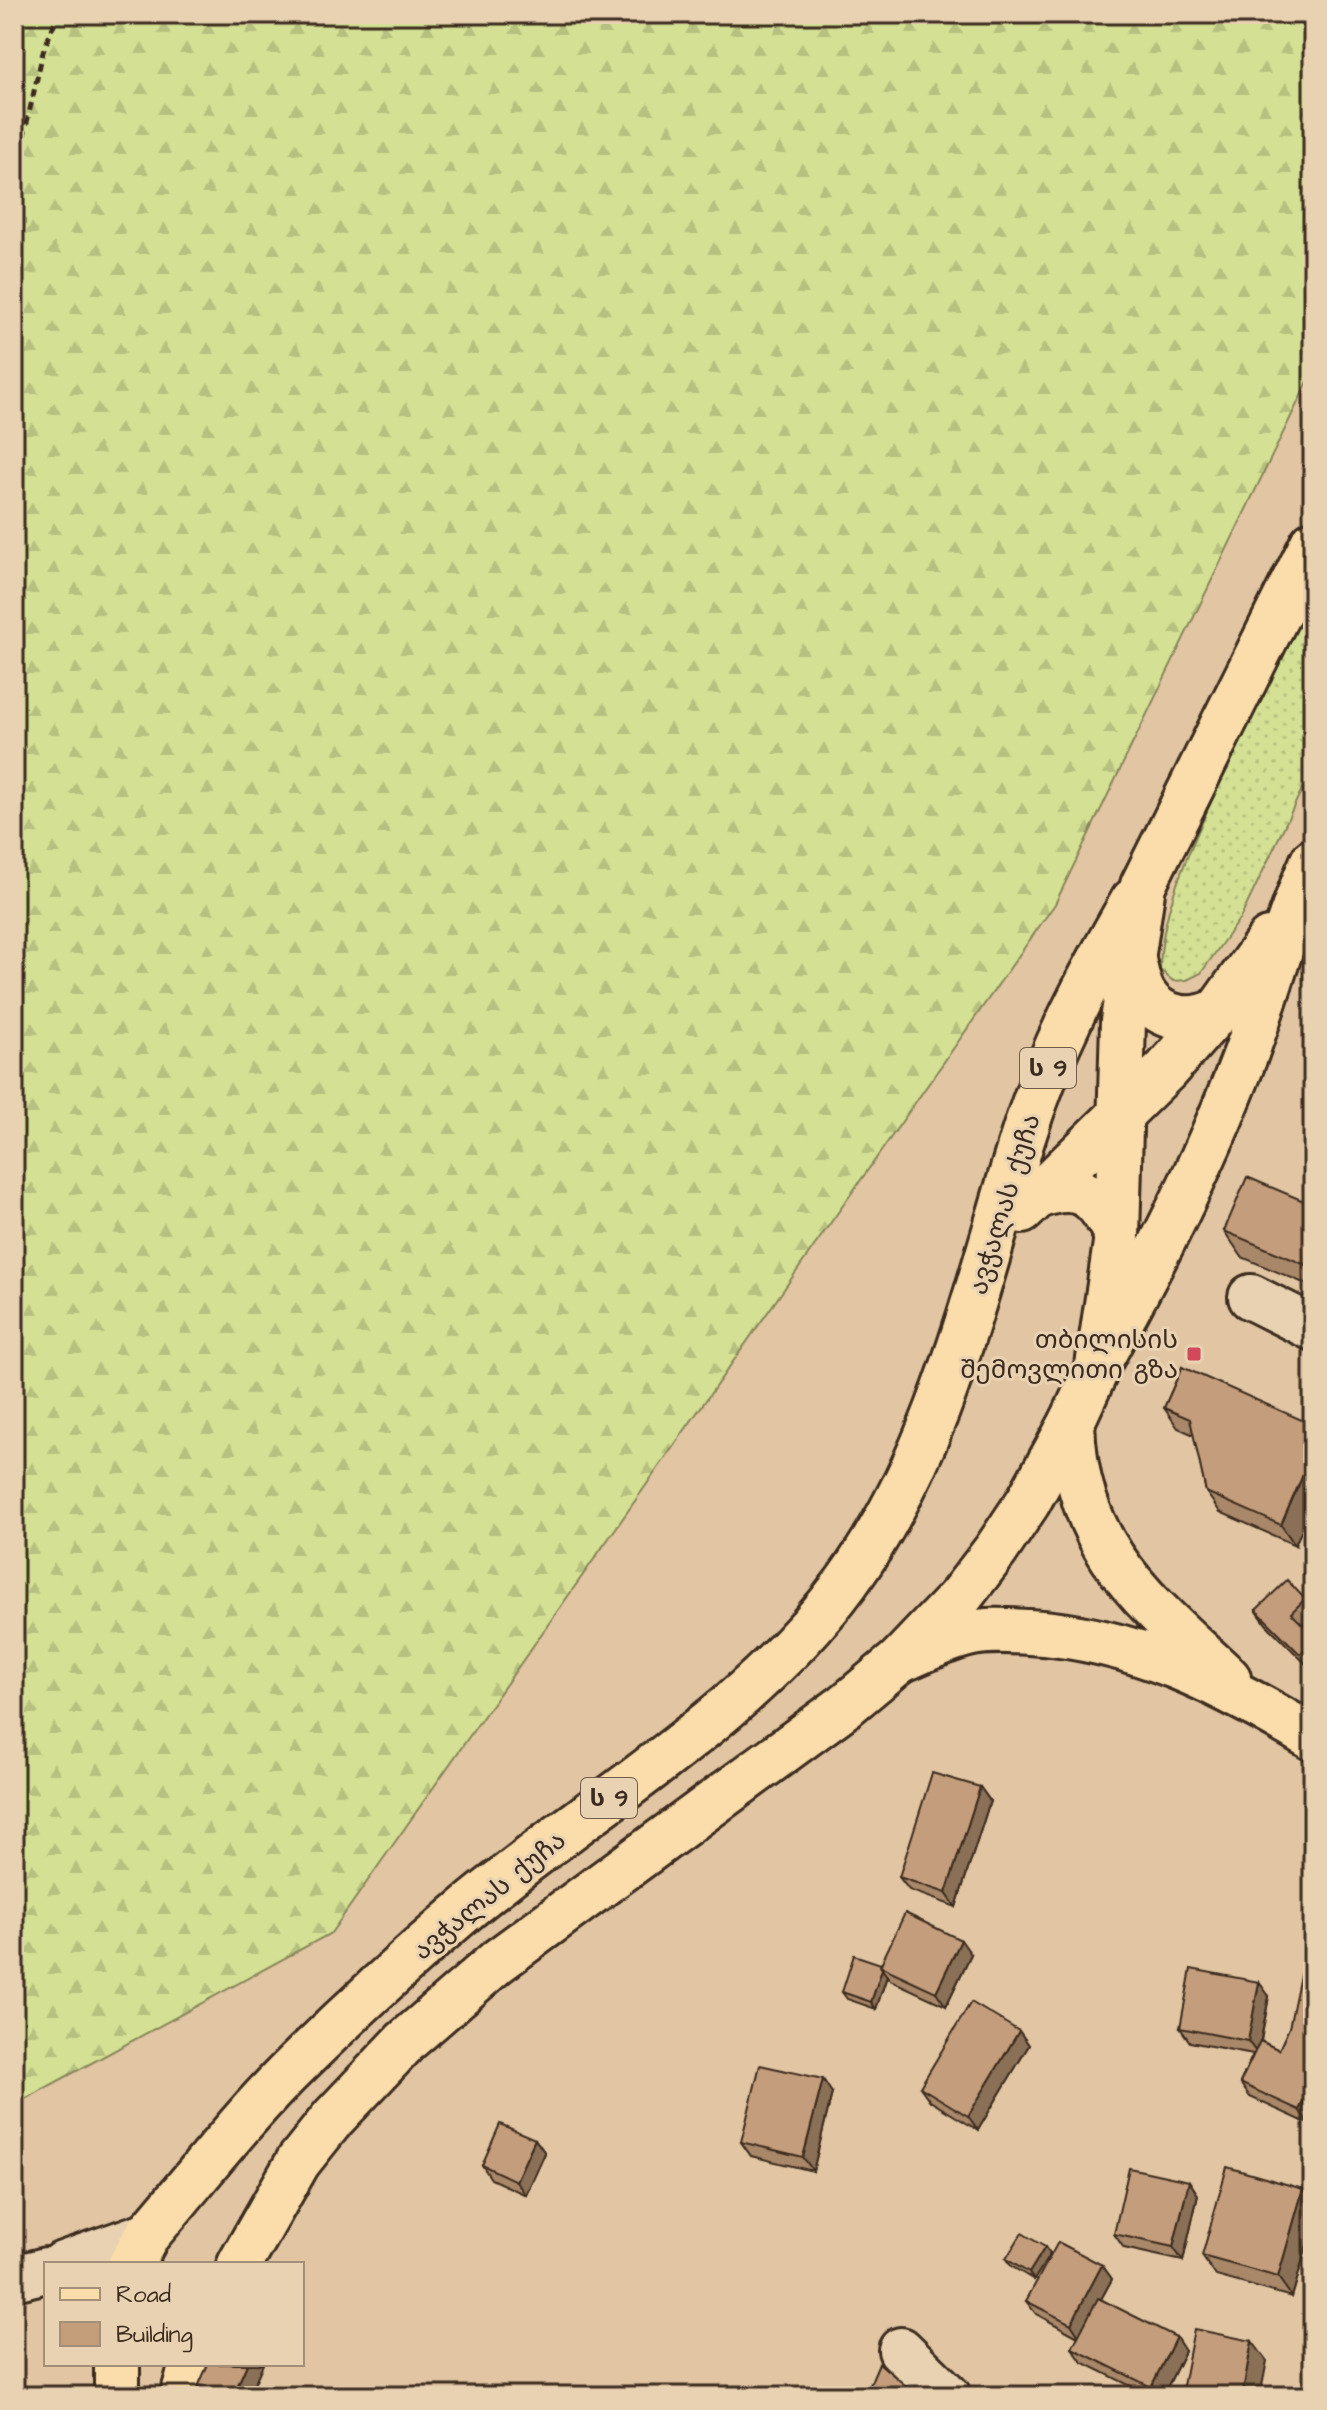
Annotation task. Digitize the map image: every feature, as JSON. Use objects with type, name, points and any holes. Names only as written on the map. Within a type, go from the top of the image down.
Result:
[{"type":"main road","name":"ს 9","points":[[241,2262],[298,2162],[333,2118],[406,2041],[498,1961],[835,1715],[899,1661],[960,1597],[1028,1502],[1072,1422],[1098,1366],[1117,1236],[1123,1021],[1143,885],[1313,543]]},
{"type":"main road","points":[[986,1264],[1034,1197],[1119,1118],[1218,1011],[1252,968],[1306,876]]},
{"type":"main road","points":[[1098,1366],[1159,1253],[1243,1064],[1306,876]]},
{"type":"main road","name":"ავჭალას ქუჩა","points":[[139,2249],[299,2062],[459,1915],[755,1683],[802,1636],[852,1573],[881,1529],[911,1472],[943,1392],[986,1264],[1023,1137],[1052,1060],[1093,969],[1143,885]]},
{"type":"main road","points":[[1133,960],[1144,995],[1163,1011],[1187,1019],[1203,1018],[1218,1011]]},
{"type":"main road","points":[[1034,1197],[1058,1188],[1076,1190],[1093,1199],[1104,1210],[1117,1236]]},
{"type":"main road","points":[[1072,1422],[1073,1456],[1081,1489],[1104,1548],[1124,1577],[1149,1604],[1253,1702]]},
{"type":"main road","points":[[899,1661],[935,1644],[970,1633],[1004,1631],[1086,1638],[1141,1652],[1253,1702],[1313,1738]]},
{"type":"main road","points":[[117,2366],[117,2396]]},
{"type":"main road","points":[[183,2396],[191,2366]]},
{"type":"lane","points":[[1251,1297],[1313,1328]]},
{"type":"lane","points":[[82,2262],[139,2249]]},
{"type":"lane","points":[[901,2350],[948,2396]]},
{"type":"path","points":[[14,179],[43,52],[58,14]]},
{"type":"green space","points":[[14,14],[1313,14],[1313,371],[1055,904],[331,1933],[14,2105]]},
{"type":"green space","points":[[1313,591],[1313,766],[1242,915],[1201,973],[1187,980],[1173,981],[1160,970],[1161,950],[1181,873],[1230,761]]},
{"type":"building","points":[[1247,1177],[1313,1205],[1313,1268],[1224,1231]]},
{"type":"building","points":[[1182,1367],[1313,1425],[1313,1452],[1281,1525],[1206,1492],[1190,1419],[1164,1408]]},
{"type":"building","points":[[1287,1580],[1305,1599],[1291,1613],[1313,1635],[1313,1641],[1300,1654],[1256,1610]]},
{"type":"building","points":[[932,1773],[980,1787],[946,1893],[899,1877]]},
{"type":"building","points":[[905,1913],[961,1940],[936,1992],[880,1966]]},
{"type":"building","points":[[854,1955],[881,1964],[871,2002],[842,1992]]},
{"type":"building","points":[[1302,1966],[1313,1968],[1313,2081],[1299,2110],[1240,2083],[1260,2041],[1279,2050],[1289,2028]]},
{"type":"building","points":[[1191,1969],[1259,1982],[1248,2041],[1180,2028]]},
{"type":"building","points":[[971,2002],[1019,2031],[968,2116],[920,2087]]},
{"type":"building","points":[[760,2065],[823,2079],[803,2157],[741,2142]]},
{"type":"building","points":[[500,2124],[535,2139],[516,2181],[482,2165]]},
{"type":"building","points":[[1227,2167],[1303,2189],[1278,2277],[1202,2256]]},
{"type":"building","points":[[1129,2168],[1189,2181],[1173,2247],[1114,2234]]},
{"type":"building","points":[[1022,2233],[1045,2247],[1029,2273],[1006,2259]]},
{"type":"building","points":[[1058,2242],[1102,2265],[1071,2324],[1026,2301]]},
{"type":"building","points":[[1098,2298],[1176,2337],[1151,2387],[1072,2348]]},
{"type":"building","points":[[1194,2329],[1252,2341],[1242,2396],[1181,2396]]},
{"type":"building","points":[[879,2363],[918,2396],[865,2396]]},
{"type":"building","points":[[207,2366],[246,2366],[233,2396],[194,2396]]},
{"type":"place","name":"თბილისის შემოვლითი გზა","points":[[1194,1354]]}]
